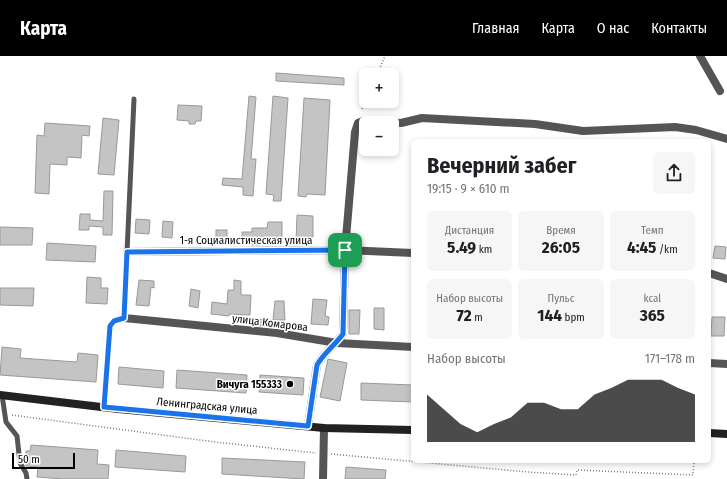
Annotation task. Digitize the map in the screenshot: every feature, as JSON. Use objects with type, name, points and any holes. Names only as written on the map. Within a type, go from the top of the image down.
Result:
[{"type":"main road","name":"Ленинградская улица","points":[[1,395],[104,407],[324,428],[411,430]]},
{"type":"main road","points":[[711,433],[727,434]]},
{"type":"street","points":[[700,56],[720,91]]},
{"type":"street","points":[[308,426],[317,365],[343,334],[345,250],[355,132],[358,123],[363,121],[401,123],[422,118],[535,124],[583,131],[675,127],[696,130],[727,139]]},
{"type":"street","name":"1-я Социалистическая улица","points":[[127,252],[345,250],[411,253]]},
{"type":"street","points":[[711,274],[727,279]]},
{"type":"street","name":"улица Комарова","points":[[124,318],[278,333],[337,343],[411,347]]},
{"type":"street","points":[[711,363],[727,364]]},
{"type":"street","points":[[323,479],[324,428]]},
{"type":"lane","points":[[104,407],[110,326],[114,321],[124,318],[134,99]]},
{"type":"lane","points":[[1,395],[6,422],[17,436],[20,462],[26,473],[27,479]]},
{"type":"path","points":[[380,68],[385,56]]},
{"type":"path","points":[[5,414],[215,442],[411,462]]},
{"type":"path","points":[[426,463],[576,475],[577,470],[693,475],[694,463]]},
{"type":"building","points":[[276,73],[344,78],[344,85],[276,81]]},
{"type":"building","points":[[249,96],[256,97],[251,159],[256,159],[253,196],[243,195],[243,187],[222,185],[223,178],[242,179]]},
{"type":"building","points":[[273,96],[288,98],[281,201],[273,201],[274,195],[266,194]]},
{"type":"building","points":[[304,98],[330,100],[325,195],[307,194],[306,197],[298,196]]},
{"type":"building","points":[[178,105],[202,106],[201,121],[196,121],[195,124],[189,124],[189,121],[177,120]]},
{"type":"building","points":[[103,118],[119,120],[114,175],[98,174]]},
{"type":"building","points":[[45,123],[90,126],[89,136],[82,135],[81,158],[67,157],[67,165],[50,164],[49,194],[35,193],[37,135],[44,136]]},
{"type":"building","points":[[104,191],[113,191],[112,235],[103,235],[103,227],[89,226],[89,230],[79,230],[80,214],[90,214],[90,220],[103,221]]},
{"type":"building","points":[[297,215],[313,216],[313,237],[307,237],[307,242],[296,242]]},
{"type":"building","points":[[136,219],[150,220],[149,234],[135,233]]},
{"type":"building","points":[[163,221],[173,222],[172,238],[162,237]]},
{"type":"building","points":[[268,222],[282,222],[282,240],[259,239],[259,245],[252,245],[252,240],[242,240],[242,232],[252,232],[252,228],[267,228]]},
{"type":"building","points":[[0,227],[33,228],[32,245],[0,245]]},
{"type":"building","points":[[216,230],[227,230],[227,241],[216,241]]},
{"type":"building","points":[[47,243],[96,246],[95,262],[46,260]]},
{"type":"building","points":[[715,246],[726,247],[725,259],[713,258]]},
{"type":"building","points":[[87,277],[101,278],[101,288],[108,288],[107,304],[86,303]]},
{"type":"building","points":[[139,280],[154,281],[154,288],[151,287],[149,306],[136,305]]},
{"type":"building","points":[[234,280],[241,281],[241,295],[251,295],[250,315],[229,314],[229,316],[211,314],[212,302],[227,304],[228,290],[234,290]]},
{"type":"building","points":[[0,288],[34,288],[33,306],[0,305]]},
{"type":"building","points":[[191,289],[200,291],[198,308],[189,306]]},
{"type":"building","points":[[313,299],[327,300],[325,316],[329,317],[328,325],[311,324]]},
{"type":"building","points":[[275,301],[284,301],[285,320],[273,320]]},
{"type":"building","points":[[374,308],[384,308],[384,330],[374,329]]},
{"type":"building","points":[[349,310],[360,310],[359,334],[349,334]]},
{"type":"building","points":[[712,317],[725,317],[724,336],[711,336]]},
{"type":"building","points":[[253,319],[270,320],[270,327],[252,325]]},
{"type":"building","points":[[2,347],[21,349],[20,358],[77,362],[78,353],[98,355],[96,382],[0,375]]},
{"type":"building","points":[[328,359],[347,363],[340,401],[320,397]]},
{"type":"building","points":[[119,367],[164,371],[163,388],[118,384]]},
{"type":"building","points":[[177,370],[247,375],[246,393],[176,388]]},
{"type":"building","points":[[260,375],[304,378],[303,395],[259,392]]},
{"type":"building","points":[[361,383],[411,385],[411,402],[361,400]]},
{"type":"building","points":[[31,445],[98,450],[97,464],[109,465],[108,479],[63,479],[37,477],[38,467],[26,466],[25,463],[26,451],[30,451]]},
{"type":"building","points":[[116,450],[186,456],[185,472],[115,467]]},
{"type":"building","points":[[222,458],[305,462],[304,479],[222,474]]},
{"type":"building","points":[[346,467],[386,470],[385,479],[345,479]]},
{"type":"place","name":"Вичуга 155333","points":[[290,384]]},
{"type":"route","points":[[345,250],[343,334],[317,365],[308,426],[104,407],[110,326],[114,321],[124,318],[127,252],[345,250]]}]
